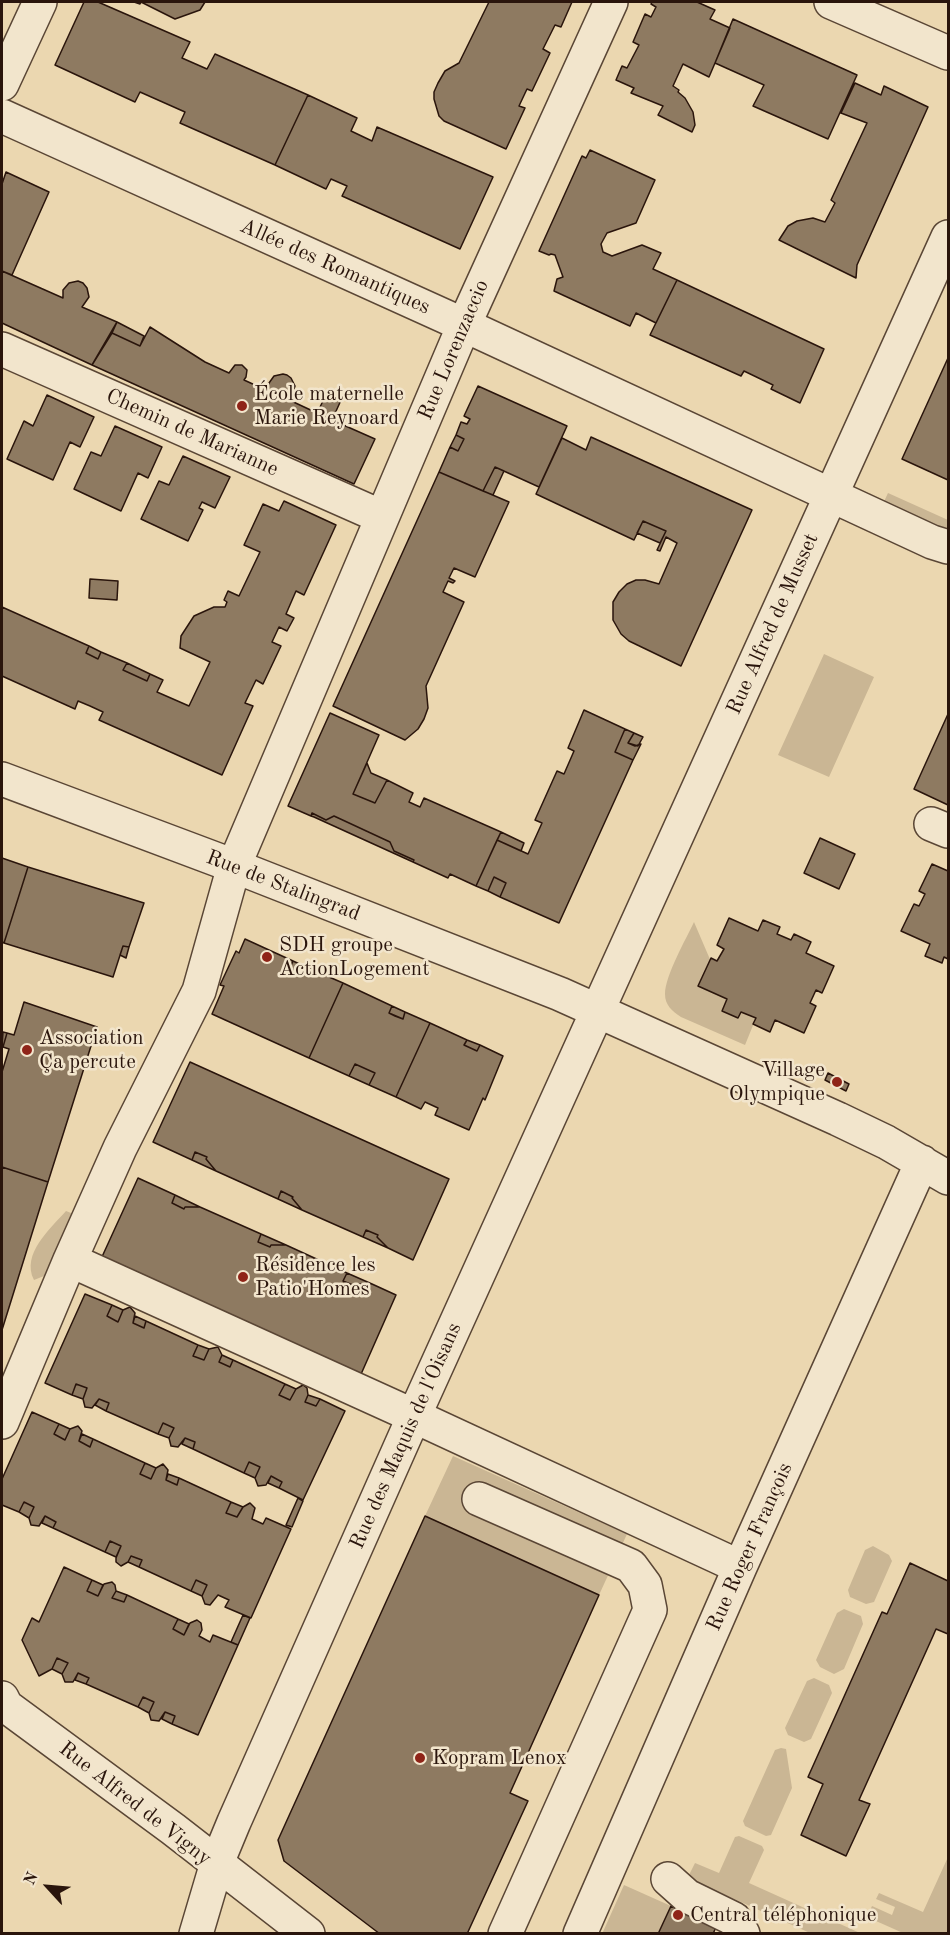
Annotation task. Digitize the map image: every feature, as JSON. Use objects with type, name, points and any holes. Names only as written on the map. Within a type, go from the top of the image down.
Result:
[{"type":"street","points":[[2,84],[40,2]]},
{"type":"street","name":"Rue Lorenzaccio","points":[[2,1422],[120,1148],[198,990],[234,866],[464,325],[611,2]]},
{"type":"street","points":[[831,2],[948,53]]},
{"type":"street","name":"Allée des Romantiques","points":[[2,116],[464,325],[932,542],[948,547]]},
{"type":"street","name":"Rue Alfred de Musset","points":[[597,1010],[948,237]]},
{"type":"street","name":"Chemin de Marianne","points":[[2,349],[382,517]]},
{"type":"street","name":"Rue de Stalingrad","points":[[2,779],[234,866],[597,1010],[838,1119],[935,1170]]},
{"type":"street","name":"Rue des Maquis de l'Oisans","points":[[217,1863],[414,1416],[597,1010]]},
{"type":"street","name":"Rue Roger François","points":[[580,1934],[740,1567],[935,1170]]},
{"type":"street","points":[[70,1260],[740,1567]]},
{"type":"street","points":[[479,1499],[631,1566],[645,1585],[650,1610],[506,1934]]},
{"type":"street","name":"Rue Alfred de Vigny","points":[[2,1698],[6,1706],[217,1863],[196,1934]]},
{"type":"street","points":[[217,1863],[308,1934]]},
{"type":"street","points":[[668,1879],[687,1896],[734,1919],[743,1934]]},
{"type":"shaded area","points":[[888,493],[948,520],[948,531],[881,508]]},
{"type":"shaded area","points":[[824,654],[874,677],[829,777],[778,755]]},
{"type":"shaded area","points":[[694,922],[727,999],[722,1011],[738,1018],[741,1012],[756,1018],[745,1045],[681,1017],[666,1001],[668,978]]},
{"type":"shaded area","points":[[66,1211],[76,1215],[49,1277],[44,1276],[34,1280],[31,1261],[34,1251],[45,1234]]},
{"type":"shaded area","points":[[453,1456],[627,1534],[599,1595],[425,1516]]},
{"type":"shaded area","points":[[873,1546],[889,1555],[892,1561],[874,1602],[866,1604],[850,1597],[848,1590],[865,1550]]},
{"type":"shaded area","points":[[844,1609],[861,1616],[863,1624],[844,1669],[834,1674],[820,1667],[816,1660],[837,1613]]},
{"type":"shaded area","points":[[814,1678],[829,1685],[832,1693],[811,1739],[804,1742],[788,1735],[785,1728],[807,1681]]},
{"type":"shaded area","points":[[786,1749],[792,1788],[771,1835],[766,1836],[745,1826],[743,1821],[775,1750]]},
{"type":"shaded area","points":[[739,1836],[762,1846],[764,1850],[749,1883],[860,1933],[810,1933],[723,1894],[721,1897],[686,1881],[695,1863],[719,1873],[735,1837]]},
{"type":"shaded area","points":[[948,1857],[948,1933],[903,1933],[867,1917],[872,1906],[892,1915],[895,1907],[876,1899],[879,1893],[923,1912]]},
{"type":"shaded area","points":[[624,1885],[671,1906],[658,1933],[602,1934]]},
{"type":"building","points":[[84,2],[98,2],[190,42],[182,58],[207,69],[215,54],[308,95],[275,165],[180,123],[185,112],[140,92],[135,102],[55,65]]},
{"type":"building","points":[[141,2],[205,2],[200,10],[175,19]]},
{"type":"building","points":[[489,2],[572,2],[561,27],[555,25],[543,49],[550,53],[532,91],[527,89],[519,106],[525,108],[506,149],[444,121],[439,116],[434,99],[438,83],[445,71],[459,63]]},
{"type":"building","points":[[652,2],[697,2],[715,10],[710,19],[730,28],[709,77],[683,64],[673,86],[679,90],[678,92],[685,98],[693,112],[695,125],[692,132],[658,115],[663,106],[631,93],[634,88],[616,80],[622,66],[627,68],[639,45],[633,42],[645,14],[651,17],[656,7],[651,4]]},
{"type":"building","points":[[733,19],[857,75],[828,139],[753,106],[764,85],[715,63]]},
{"type":"building","points":[[855,83],[881,95],[884,86],[928,107],[857,265],[856,278],[779,240],[788,226],[797,221],[813,218],[825,222],[835,203],[831,200],[867,123],[841,113]]},
{"type":"building","points":[[308,95],[357,118],[351,131],[372,141],[377,127],[493,177],[460,249],[342,196],[347,186],[331,179],[326,189],[275,165]]},
{"type":"building","points":[[590,150],[655,180],[636,223],[607,233],[601,244],[603,252],[612,256],[642,245],[661,253],[653,269],[677,280],[656,323],[636,313],[630,326],[554,291],[557,279],[563,277],[555,255],[539,251],[582,156],[586,158]]},
{"type":"building","points":[[6,172],[49,192],[12,275],[2,271],[2,184]]},
{"type":"building","points":[[2,271],[63,298],[63,290],[69,283],[78,281],[83,283],[89,297],[82,307],[117,322],[92,365],[2,323]]},
{"type":"building","points":[[677,280],[824,349],[800,403],[771,389],[773,385],[744,371],[741,376],[650,335]]},
{"type":"building","points":[[117,322],[144,336],[140,346],[112,333]]},
{"type":"building","name":"École maternelle Marie Reynoard","points":[[150,327],[205,362],[229,373],[235,365],[242,365],[247,370],[244,380],[268,391],[269,383],[274,376],[287,375],[295,386],[292,395],[287,399],[317,413],[328,391],[342,398],[332,420],[375,439],[354,484],[92,365],[112,333],[140,346]]},
{"type":"building","points":[[948,358],[948,480],[902,459]]},
{"type":"building","points":[[478,386],[567,426],[539,487],[495,467],[483,491],[439,472],[450,447],[458,451],[464,439],[456,435],[461,422],[467,424],[470,419],[464,416]]},
{"type":"building","points":[[47,395],[94,417],[80,447],[70,442],[53,480],[7,459],[24,421],[33,426]]},
{"type":"building","points":[[115,426],[162,447],[148,478],[138,473],[121,511],[74,489],[91,452],[101,456]]},
{"type":"building","points":[[456,435],[464,439],[458,451],[450,447]]},
{"type":"building","points":[[591,437],[752,510],[681,666],[629,641],[621,634],[613,620],[613,602],[619,592],[627,584],[636,580],[659,584],[677,543],[666,537],[660,551],[657,550],[666,531],[643,521],[634,540],[536,494],[562,438],[586,450]]},
{"type":"building","points":[[183,456],[230,477],[215,508],[202,502],[199,508],[203,510],[188,541],[141,519],[159,481],[169,485]]},
{"type":"building","points":[[495,467],[504,471],[493,495],[483,491]]},
{"type":"building","points":[[439,472],[509,502],[475,577],[454,568],[449,578],[455,581],[453,583],[448,581],[443,592],[464,602],[426,686],[428,708],[424,719],[418,729],[405,740],[333,706]]},
{"type":"building","points":[[284,501],[336,525],[304,595],[296,591],[286,614],[294,618],[287,631],[279,627],[272,642],[281,646],[263,684],[256,680],[245,703],[253,706],[222,775],[99,720],[103,712],[90,706],[78,701],[75,709],[2,676],[2,607],[89,646],[86,653],[98,659],[101,652],[127,663],[123,670],[147,681],[150,674],[163,680],[157,692],[189,706],[210,662],[180,648],[181,636],[194,616],[214,607],[225,607],[227,602],[224,600],[228,591],[239,596],[260,552],[244,545],[263,504],[279,511]]},
{"type":"building","points":[[643,521],[666,531],[660,543],[637,533]]},
{"type":"building","points":[[90,579],[118,581],[117,600],[89,598]]},
{"type":"building","points":[[89,646],[101,652],[98,659],[86,653]]},
{"type":"building","points":[[127,663],[150,674],[147,681],[123,670]]},
{"type":"building","points":[[584,710],[625,729],[615,752],[633,760],[559,923],[500,897],[506,883],[494,877],[488,891],[476,886],[497,840],[528,854],[542,823],[535,820],[557,771],[564,774],[574,751],[568,748]]},
{"type":"building","points":[[330,713],[379,735],[353,794],[375,803],[387,780],[413,793],[409,802],[420,807],[424,798],[501,832],[476,886],[450,874],[448,878],[413,862],[414,860],[394,851],[390,842],[334,816],[326,820],[288,806]]},
{"type":"building","points":[[948,714],[948,805],[914,789]]},
{"type":"building","points":[[625,729],[634,733],[628,743],[635,746],[641,744],[633,760],[615,752]]},
{"type":"building","points":[[634,733],[643,737],[638,746],[628,743]]},
{"type":"building","points":[[367,763],[371,773],[387,780],[375,803],[353,794]]},
{"type":"building","points":[[312,813],[326,820],[334,816],[390,842],[394,851],[414,860],[413,862],[311,816]]},
{"type":"building","points":[[501,832],[524,843],[521,851],[497,840]]},
{"type":"building","points":[[820,838],[855,854],[839,889],[804,873]]},
{"type":"building","points":[[2,858],[28,867],[4,943],[2,942]]},
{"type":"building","points":[[932,864],[948,871],[948,959],[944,957],[942,963],[925,956],[930,944],[901,931],[914,904],[919,906],[925,894],[919,891]]},
{"type":"building","points":[[28,867],[144,903],[129,947],[123,946],[113,977],[4,943]]},
{"type":"building","points":[[494,877],[506,883],[500,897],[488,891]]},
{"type":"building","points":[[729,918],[758,931],[763,920],[780,927],[777,934],[791,940],[794,934],[811,942],[806,953],[834,966],[822,993],[816,990],[810,1003],[816,1006],[804,1033],[775,1020],[770,1032],[753,1024],[756,1018],[741,1012],[738,1018],[722,1011],[727,999],[698,986],[711,958],[717,961],[724,949],[717,945]]},
{"type":"building","points":[[245,939],[293,961],[290,968],[296,971],[303,974],[306,967],[343,983],[309,1058],[212,1014],[224,986],[220,985],[236,951],[239,953]]},
{"type":"building","points":[[123,946],[129,947],[126,958],[120,955]]},
{"type":"building","points":[[293,961],[306,967],[303,974],[290,968]]},
{"type":"building","points":[[343,983],[392,1006],[389,1013],[395,1016],[403,1019],[405,1012],[430,1023],[396,1097],[369,1085],[375,1073],[355,1064],[349,1076],[309,1058]]},
{"type":"building","points":[[24,1002],[97,1027],[48,1182],[2,1167],[2,1072],[9,1049],[3,1047],[7,1033],[14,1035]]},
{"type":"building","points":[[392,1006],[405,1012],[403,1019],[389,1013]]},
{"type":"building","points":[[430,1023],[467,1040],[464,1045],[477,1051],[480,1045],[503,1056],[485,1100],[483,1098],[469,1130],[435,1115],[438,1108],[425,1102],[421,1109],[396,1097]]},
{"type":"building","points":[[3,1032],[7,1033],[3,1047],[2,1046]]},
{"type":"building","points":[[467,1040],[480,1045],[477,1051],[464,1045]]},
{"type":"building","name":"Résidence les Patio'Homes","points":[[190,1062],[449,1179],[413,1260],[388,1248],[377,1237],[378,1235],[366,1230],[363,1237],[302,1210],[293,1197],[281,1191],[278,1199],[216,1171],[206,1159],[207,1157],[195,1152],[192,1160],[153,1142]]},
{"type":"building","points":[[355,1064],[375,1073],[369,1085],[349,1076]]},
{"type":"building","name":"Village Olympique","points":[[828,1073],[849,1084],[846,1091],[825,1080]]},
{"type":"building","points":[[195,1152],[207,1157],[206,1159],[216,1171],[192,1160]]},
{"type":"building","points":[[2,1167],[48,1182],[2,1330]]},
{"type":"building","name":"Résidence les Patio'Homes","points":[[138,1178],[175,1195],[172,1203],[184,1209],[185,1207],[200,1207],[261,1234],[258,1242],[270,1247],[271,1245],[286,1245],[347,1273],[343,1281],[355,1286],[356,1284],[372,1284],[396,1295],[358,1381],[101,1259]]},
{"type":"building","points":[[281,1191],[293,1197],[302,1210],[278,1199]]},
{"type":"building","points":[[175,1195],[200,1207],[185,1207],[184,1209],[172,1203]]},
{"type":"building","points":[[366,1230],[378,1235],[377,1237],[388,1248],[363,1237]]},
{"type":"building","points":[[261,1234],[286,1245],[271,1245],[270,1247],[258,1242]]},
{"type":"building","points":[[347,1273],[372,1284],[356,1284],[355,1286],[343,1281]]},
{"type":"building","points":[[85,1294],[112,1305],[107,1316],[118,1322],[123,1310],[130,1307],[135,1313],[133,1323],[144,1328],[146,1321],[198,1345],[193,1356],[204,1360],[209,1349],[218,1347],[222,1355],[219,1362],[230,1367],[233,1360],[285,1384],[279,1395],[290,1400],[296,1389],[303,1385],[307,1388],[308,1395],[305,1402],[316,1406],[320,1399],[345,1411],[303,1500],[279,1488],[282,1482],[271,1476],[266,1485],[258,1486],[255,1478],[260,1467],[249,1462],[244,1473],[193,1449],[195,1442],[185,1438],[178,1447],[171,1446],[169,1438],[174,1428],[163,1423],[158,1434],[106,1411],[109,1403],[99,1399],[92,1408],[85,1407],[83,1399],[87,1388],[76,1384],[72,1395],[45,1383]]},
{"type":"building","points":[[112,1305],[123,1310],[118,1322],[107,1316]]},
{"type":"building","points":[[135,1316],[146,1321],[144,1328],[133,1323]]},
{"type":"building","points":[[198,1345],[209,1349],[204,1360],[193,1356]]},
{"type":"building","points":[[222,1355],[233,1360],[230,1367],[219,1362]]},
{"type":"building","points":[[76,1384],[87,1388],[83,1399],[72,1395]]},
{"type":"building","points":[[285,1384],[296,1389],[290,1400],[279,1395]]},
{"type":"building","points":[[308,1395],[320,1399],[316,1406],[305,1402]]},
{"type":"building","points":[[99,1399],[109,1403],[106,1411],[95,1405]]},
{"type":"building","points":[[32,1412],[59,1424],[54,1434],[65,1440],[70,1429],[78,1426],[82,1431],[79,1441],[90,1447],[93,1439],[145,1463],[140,1474],[151,1479],[156,1468],[163,1464],[168,1470],[166,1480],[177,1485],[179,1478],[231,1502],[226,1513],[237,1517],[243,1507],[250,1503],[255,1508],[252,1519],[263,1524],[266,1518],[291,1529],[251,1618],[225,1607],[229,1600],[218,1595],[210,1605],[205,1604],[202,1596],[207,1585],[196,1580],[191,1591],[139,1567],[142,1560],[131,1556],[128,1562],[121,1566],[116,1562],[116,1558],[121,1546],[110,1541],[105,1552],[53,1528],[56,1522],[45,1516],[39,1526],[31,1525],[29,1518],[34,1507],[24,1502],[19,1512],[2,1505],[2,1479]]},
{"type":"building","points":[[163,1423],[174,1428],[169,1438],[158,1434]]},
{"type":"building","points":[[59,1424],[70,1429],[65,1440],[54,1434]]},
{"type":"building","points":[[82,1434],[93,1439],[90,1447],[79,1441]]},
{"type":"building","points":[[185,1438],[195,1442],[193,1449],[182,1444]]},
{"type":"building","points":[[249,1462],[260,1467],[255,1478],[244,1473]]},
{"type":"building","points":[[145,1463],[156,1468],[151,1479],[140,1474]]},
{"type":"building","points":[[168,1474],[179,1478],[177,1485],[166,1480]]},
{"type":"building","points":[[271,1476],[282,1482],[279,1488],[268,1483]]},
{"type":"building","points":[[298,1498],[303,1501],[292,1527],[286,1525]]},
{"type":"building","points":[[24,1502],[34,1507],[29,1518],[19,1512]]},
{"type":"building","points":[[231,1502],[243,1507],[237,1517],[226,1513]]},
{"type":"building","points":[[45,1516],[56,1522],[53,1528],[42,1523]]},
{"type":"building","name":"Kopram Lenox","points":[[425,1516],[599,1595],[510,1793],[528,1801],[467,1934],[380,1934],[284,1861],[278,1840]]},
{"type":"building","points":[[110,1541],[121,1546],[116,1557],[105,1552]]},
{"type":"building","points":[[131,1556],[142,1560],[139,1567],[128,1562]]},
{"type":"building","points":[[910,1563],[948,1581],[948,1634],[936,1629],[859,1800],[870,1804],[846,1856],[801,1835],[823,1784],[808,1777],[882,1612],[887,1614]]},
{"type":"building","points":[[64,1567],[92,1580],[87,1591],[98,1596],[104,1584],[112,1582],[116,1591],[112,1598],[124,1602],[127,1595],[178,1619],[173,1629],[184,1635],[190,1623],[197,1620],[201,1623],[202,1630],[199,1636],[210,1642],[213,1635],[238,1645],[198,1735],[172,1724],[175,1716],[165,1712],[159,1721],[151,1720],[149,1713],[154,1702],[143,1697],[138,1707],[86,1684],[89,1678],[78,1673],[73,1682],[65,1682],[62,1674],[68,1663],[57,1658],[52,1669],[39,1676],[22,1640],[32,1618],[39,1622]]},
{"type":"building","points":[[92,1580],[103,1585],[98,1596],[87,1591]]},
{"type":"building","points":[[196,1580],[207,1585],[202,1596],[191,1591]]},
{"type":"building","points":[[116,1591],[127,1595],[124,1602],[112,1598]]},
{"type":"building","points":[[243,1615],[250,1618],[238,1645],[231,1642]]},
{"type":"building","points":[[178,1619],[189,1624],[184,1635],[173,1629]]},
{"type":"building","points":[[57,1658],[68,1663],[62,1674],[52,1669]]},
{"type":"building","points":[[78,1673],[89,1678],[86,1684],[75,1680]]},
{"type":"building","points":[[143,1697],[154,1702],[149,1713],[138,1707]]},
{"type":"building","points":[[165,1712],[175,1716],[172,1724],[162,1719]]},
{"type":"building","name":"Central téléphonique","points":[[671,1906],[716,1927],[713,1934],[658,1934]]},
{"type":"place","name":"École maternelle Marie Reynoard","points":[[242,406]]},
{"type":"place","name":"SDH groupe ActionLogement","points":[[267,957]]},
{"type":"place","name":"Association Ça percute","points":[[27,1050]]},
{"type":"place","name":"Village Olympique","points":[[837,1082]]},
{"type":"place","name":"Résidence les Patio'Homes","points":[[243,1277]]},
{"type":"place","name":"Kopram Lenox","points":[[420,1758]]},
{"type":"place","name":"Central téléphonique","points":[[678,1915]]}]
